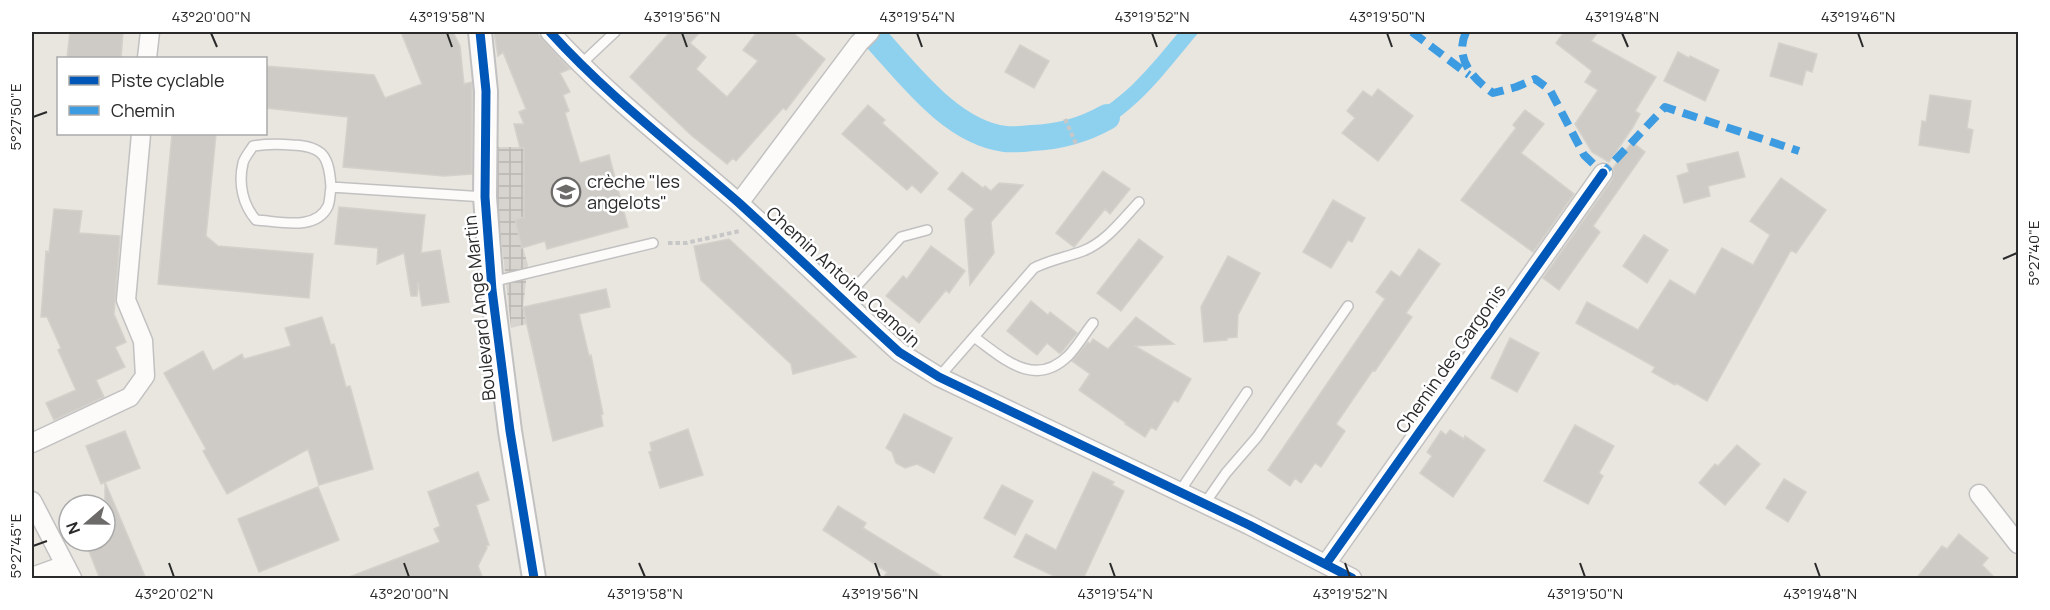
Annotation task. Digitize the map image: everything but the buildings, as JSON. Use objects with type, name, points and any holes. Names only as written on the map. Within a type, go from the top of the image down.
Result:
[{"type":"street","points":[[147,57],[150,32]]},
{"type":"street","name":"Boulevard Ange Martin","points":[[480,32],[486,91],[485,197],[491,282],[510,431],[534,579]]},
{"type":"street","name":"Chemin Antoine Camoin","points":[[550,32],[580,65],[681,156],[745,209],[899,352],[939,377],[1180,491],[1352,579]]},
{"type":"street","points":[[745,209],[864,37]]},
{"type":"street","points":[[32,443],[130,397],[145,376],[143,341],[126,300],[141,135]]},
{"type":"street","name":"Chemin des Gargonis","points":[[1326,564],[1603,173]]},
{"type":"street","points":[[1978,494],[2019,544]]},
{"type":"street","points":[[32,501],[69,572],[32,577]]},
{"type":"lane","points":[[580,65],[615,32]]},
{"type":"lane","points":[[308,145],[322,152],[330,166],[331,187],[328,206],[319,218],[307,223],[256,220],[248,211],[242,196],[243,162],[253,146],[308,145]]},
{"type":"lane","points":[[331,187],[485,197]]},
{"type":"lane","points":[[939,377],[1034,268],[1050,260],[1084,251],[1109,234],[1139,202]]},
{"type":"lane","points":[[843,301],[901,237],[927,230]]},
{"type":"lane","points":[[491,282],[653,243]]},
{"type":"lane","points":[[1205,504],[1226,473],[1257,437],[1348,306]]},
{"type":"lane","points":[[974,337],[1014,365],[1024,369],[1047,370],[1068,357],[1093,323]]},
{"type":"lane","points":[[1180,491],[1247,392]]},
{"type":"path","points":[[1065,119],[1077,146]]},
{"type":"path","points":[[653,243],[686,243],[745,231],[745,209]]},
{"type":"shaded area","points":[[496,147],[524,147],[524,217],[515,220],[528,265],[523,307],[527,324],[511,328],[497,200]]},
{"type":"water","points":[[1179,32],[1199,32],[1160,79],[1131,108],[1097,131],[1078,139],[1072,124],[1119,97],[1144,73]]},
{"type":"waterway","points":[[870,32],[930,97],[965,125],[985,134],[1005,139],[1052,136],[1089,126],[1107,117]]},
{"type":"marked path","points":[[1412,32],[1469,75]]},
{"type":"marked path","points":[[1466,32],[1462,50],[1464,59],[1478,81],[1493,93],[1535,79],[1550,90],[1584,155],[1603,173],[1665,107],[1799,151]]},
{"type":"cycle path","points":[[480,32],[486,91],[485,197],[492,290],[510,431],[534,578]]},
{"type":"cycle path","points":[[550,32],[618,99],[739,203],[899,352],[939,377],[1249,525],[1352,578]]},
{"type":"cycle path","points":[[1326,564],[1603,173]]},
{"type":"place","name":"crèche \"les angelots\"","points":[[566,192]]}]
